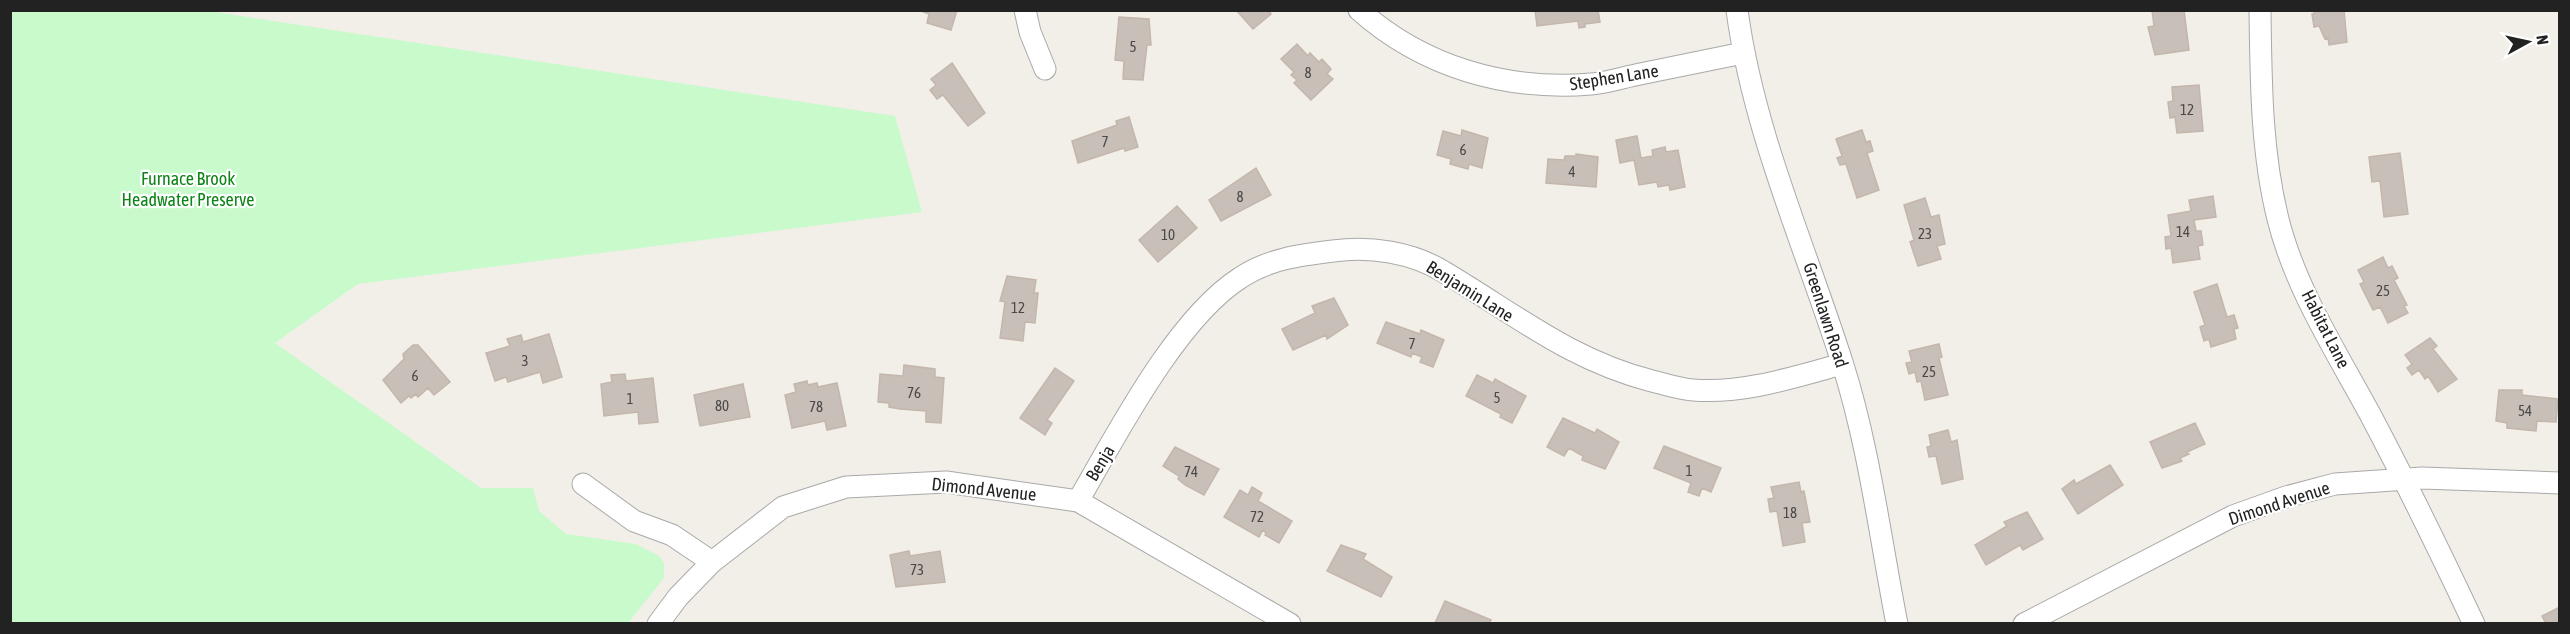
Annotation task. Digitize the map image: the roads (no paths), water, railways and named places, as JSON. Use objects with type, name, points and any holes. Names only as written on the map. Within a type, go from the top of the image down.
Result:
[{"type":"street","points":[[1025,10],[1030,33],[1045,69]]},
{"type":"street","name":"Stephen Lane","points":[[1359,10],[1404,43],[1439,61],[1471,73],[1518,84],[1594,84],[1743,52]]},
{"type":"street","name":"Greenlawn Road","points":[[1737,10],[1743,52],[1778,174],[1854,406],[1898,624]]},
{"type":"street","name":"Habitat Lane","points":[[2260,10],[2261,106],[2278,220],[2297,271],[2321,322],[2405,479],[2474,624]]},
{"type":"street","name":"Benjamin Lane","points":[[1123,425],[1189,325],[1213,298],[1241,277],[1267,264],[1293,256],[1348,249],[1413,257],[1443,270],[1533,330],[1575,353],[1624,374],[1690,390],[1715,391],[1780,380],[1842,364]]},
{"type":"street","name":"Benja","points":[[1078,501],[1123,425]]},
{"type":"street","name":"Dimond Avenue","points":[[2024,624],[2234,516],[2286,497],[2335,484],[2405,479],[2559,483]]},
{"type":"street","name":"Dimond Avenue","points":[[658,624],[678,597],[712,562],[783,507],[846,487],[946,482],[1078,501],[1290,624]]},
{"type":"street","points":[[583,484],[634,521],[672,535],[712,562]]},
{"type":"park label","name":"Furnace Brook Headwater Preserve","points":[[188,188]]}]
